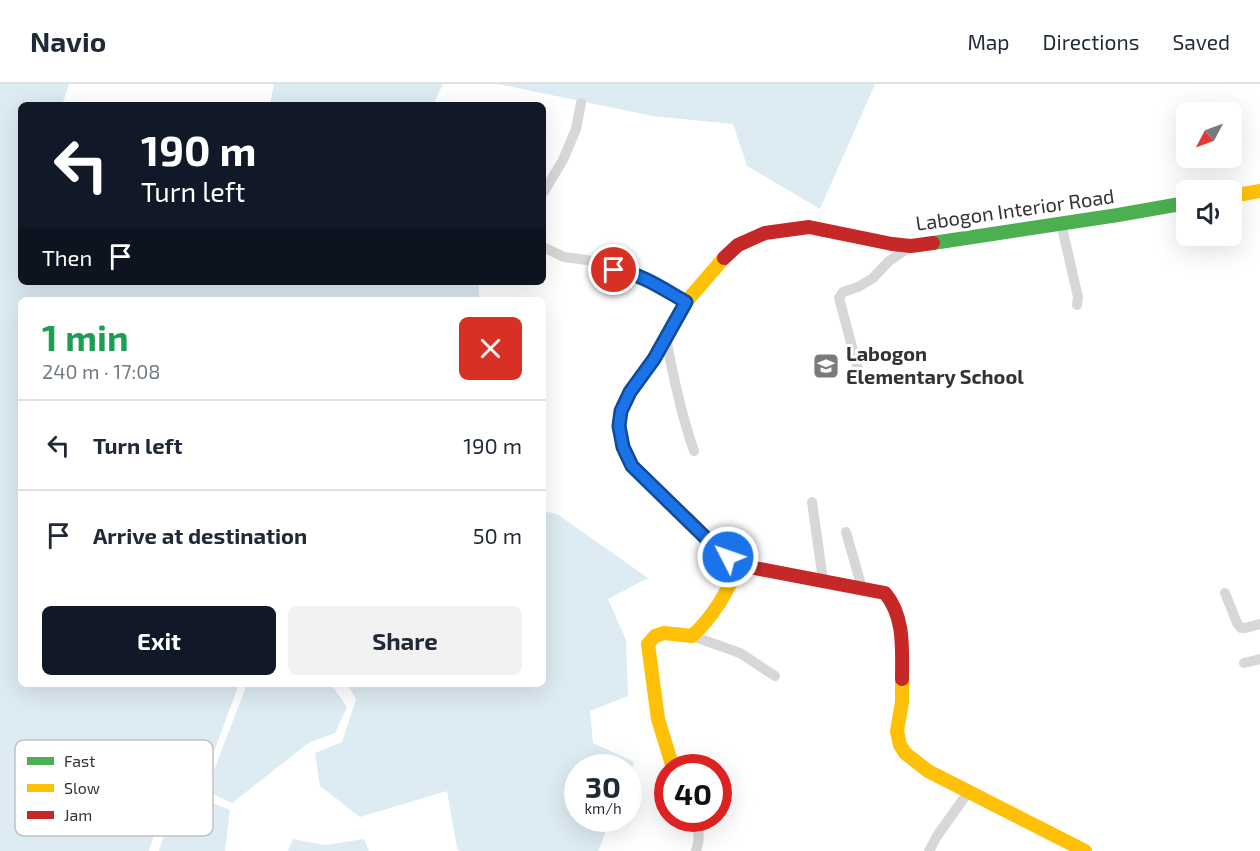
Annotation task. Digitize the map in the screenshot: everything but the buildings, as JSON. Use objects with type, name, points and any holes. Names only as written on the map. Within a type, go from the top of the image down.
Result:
[{"type":"street","points":[[546,188],[563,160],[576,129],[581,103]]},
{"type":"street","points":[[1242,194],[1260,191]]},
{"type":"street","name":"Labogon Interior Road","points":[[1085,851],[928,771],[905,753],[900,745],[897,731],[902,702],[901,625],[890,599],[885,593],[739,565],[717,549],[632,466],[623,447],[619,426],[621,411],[630,392],[654,359],[686,302],[722,259],[738,245],[765,234],[809,227],[911,246],[1176,205]]},
{"type":"street","points":[[1061,224],[1078,297],[1077,305]]},
{"type":"street","points":[[861,380],[839,297],[843,292],[858,287],[873,278],[889,261],[911,246]]},
{"type":"street","points":[[546,249],[564,257],[586,260],[634,274],[686,302]]},
{"type":"street","points":[[666,338],[682,411],[694,451]]},
{"type":"street","points":[[812,502],[823,580]]},
{"type":"street","points":[[846,532],[862,588]]},
{"type":"street","points":[[692,636],[716,610],[727,593],[739,565]]},
{"type":"street","points":[[1225,593],[1241,628],[1260,624]]},
{"type":"street","points":[[669,754],[658,719],[648,644],[655,636],[664,633],[692,636],[740,653],[775,676]]},
{"type":"street","points":[[1244,663],[1260,659]]},
{"type":"street","points":[[929,851],[969,791]]},
{"type":"street","points":[[696,851],[699,832]]},
{"type":"shaded area","points":[[0,84],[69,84],[63,102],[18,102],[18,285],[479,285],[479,297],[18,297],[18,687],[238,687],[213,754],[213,740],[15,740],[15,836],[154,836],[149,851],[0,851]]},
{"type":"shaded area","points":[[274,84],[443,84],[434,102],[271,102]]},
{"type":"shaded area","points":[[498,84],[875,84],[820,209],[747,166],[733,124],[652,116]]},
{"type":"shaded area","points":[[546,512],[557,514],[648,578],[608,599],[626,640],[628,696],[590,711],[593,743],[617,754],[564,754],[564,832],[606,832],[598,851],[460,851],[457,848],[447,791],[360,817],[320,786],[315,753],[342,742],[356,699],[349,687],[546,687]]},
{"type":"shaded area","points":[[246,687],[333,687],[347,707],[335,733],[310,742],[232,803],[213,794],[213,773]]},
{"type":"shaded area","points":[[213,803],[230,810],[225,851],[159,851],[164,836],[213,836]]},
{"type":"shaded area","points":[[293,839],[325,845],[364,839],[369,851],[288,851]]},
{"type":"traffic: fast","points":[[933,243],[1176,205]]},
{"type":"traffic: slow","points":[[1242,194],[1260,191]]},
{"type":"traffic: slow","points":[[687,519],[632,466],[623,447],[619,426],[621,411],[630,392],[654,359],[686,302],[724,258]]},
{"type":"traffic: slow","points":[[669,754],[658,719],[648,644],[655,636],[664,633],[692,636],[719,603],[739,565]]},
{"type":"traffic: slow","points":[[902,679],[902,702],[897,731],[900,745],[905,753],[928,771],[1085,851]]},
{"type":"traffic: jam","points":[[724,258],[738,245],[765,233],[809,227],[892,244],[911,246],[933,243]]},
{"type":"traffic: jam","points":[[687,519],[717,549],[739,565],[885,593],[896,612],[899,623],[902,645],[902,679]]},
{"type":"place","name":"Labogon Elementary School","points":[[826,366]]},
{"type":"route","points":[[614,270],[634,274],[686,302],[654,359],[630,392],[621,411],[619,426],[623,447],[632,466],[728,557]]}]
